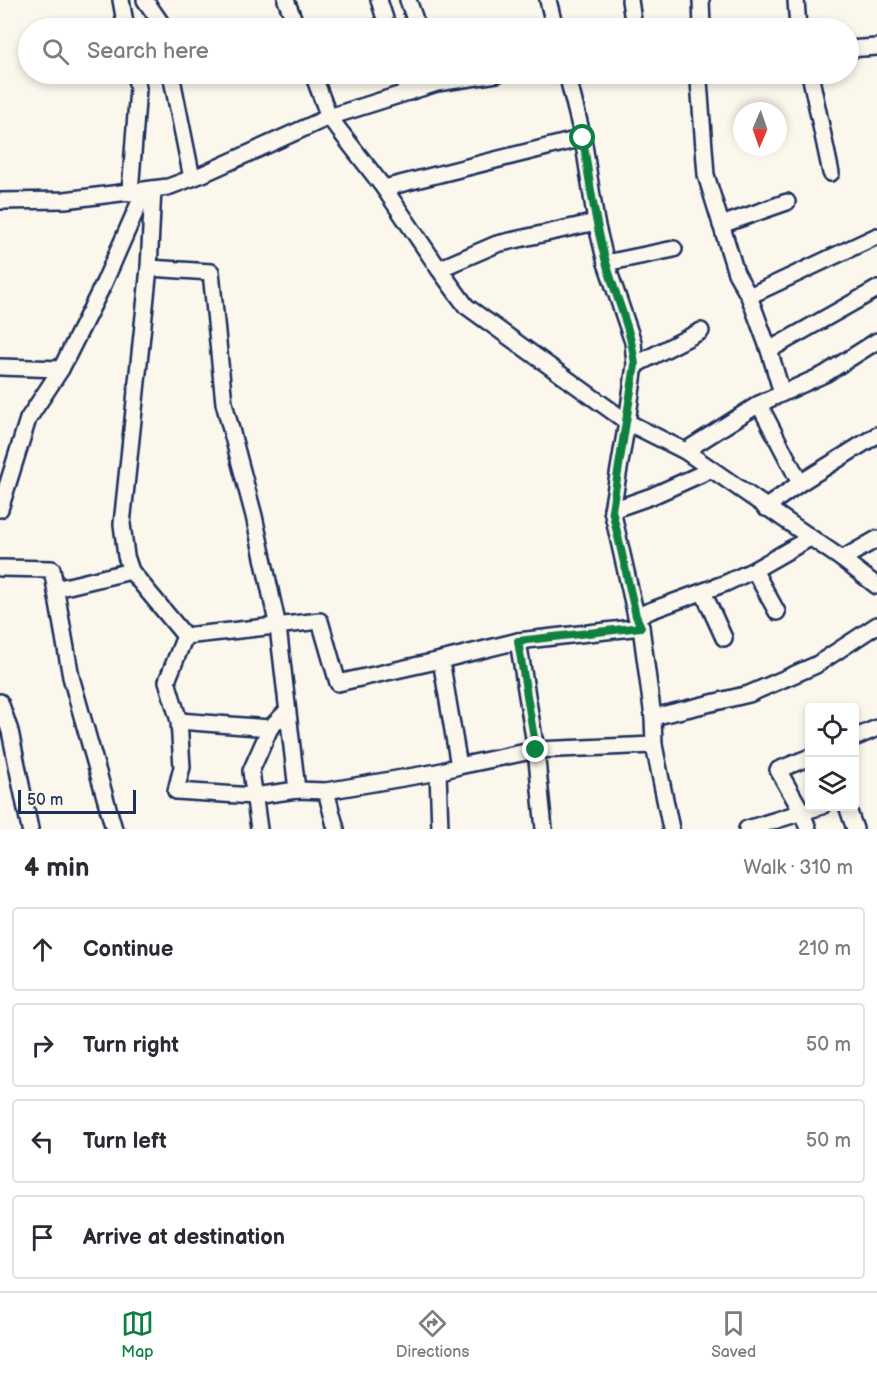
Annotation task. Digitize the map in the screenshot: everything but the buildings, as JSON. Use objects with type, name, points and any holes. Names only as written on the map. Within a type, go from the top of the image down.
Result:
[{"type":"street","points":[[121,0],[124,18]]},
{"type":"street","points":[[145,0],[158,18]]},
{"type":"street","points":[[286,0],[293,18]]},
{"type":"street","points":[[379,0],[385,18]]},
{"type":"street","points":[[408,0],[414,18]]},
{"type":"street","points":[[548,0],[552,18]]},
{"type":"street","points":[[630,0],[633,18]]},
{"type":"street","points":[[701,0],[702,18]]},
{"type":"street","points":[[796,0],[797,18]]},
{"type":"street","points":[[859,48],[877,47]]},
{"type":"street","points":[[137,84],[142,191],[149,268],[122,524],[130,571],[185,636]]},
{"type":"street","points":[[173,84],[192,178]]},
{"type":"street","points":[[317,84],[329,117],[384,188],[466,306],[627,422],[685,452],[842,559],[877,586]]},
{"type":"street","points":[[406,84],[409,92]]},
{"type":"street","points":[[0,201],[65,200],[168,187],[329,117],[409,92],[424,84]]},
{"type":"street","points":[[570,84],[583,138],[596,222],[606,263],[633,342],[635,365],[612,510],[638,621],[653,717],[654,745],[671,829]]},
{"type":"street","points":[[699,84],[706,175],[736,273],[749,296],[782,393]]},
{"type":"street","points":[[812,84],[831,173]]},
{"type":"street","points":[[384,188],[583,138]]},
{"type":"street","points":[[0,509],[5,474],[28,419],[61,369],[104,283],[142,191]]},
{"type":"street","points":[[721,225],[787,202]]},
{"type":"street","points":[[439,269],[497,244],[596,222]]},
{"type":"street","points":[[749,296],[877,236]]},
{"type":"street","points":[[606,263],[674,249]]},
{"type":"street","points":[[149,268],[211,272],[224,403],[254,516],[278,627],[286,712],[297,790]]},
{"type":"street","points":[[769,350],[877,289]]},
{"type":"street","points":[[635,365],[701,330]]},
{"type":"street","points":[[685,452],[759,404],[825,374],[877,341]]},
{"type":"street","points":[[0,367],[61,369]]},
{"type":"street","points":[[759,404],[800,483]]},
{"type":"street","points":[[765,508],[800,483],[877,435]]},
{"type":"street","points":[[612,510],[652,496],[710,470]]},
{"type":"street","points":[[185,636],[320,621],[338,683],[518,641],[638,621],[754,570],[810,538]]},
{"type":"street","points":[[842,559],[877,539]]},
{"type":"street","points":[[0,568],[52,569],[71,677],[114,829]]},
{"type":"street","points":[[754,570],[777,612]]},
{"type":"street","points":[[56,590],[130,571]]},
{"type":"street","points":[[703,592],[724,638]]},
{"type":"street","points":[[653,717],[749,694],[816,665],[877,626]]},
{"type":"street","points":[[185,636],[167,681],[179,721],[182,767],[176,792],[254,796],[297,790],[326,791],[438,772],[536,750],[654,745]]},
{"type":"street","points":[[518,641],[536,750],[544,829]]},
{"type":"street","points":[[441,660],[459,766]]},
{"type":"street","points":[[0,702],[10,730],[30,829]]},
{"type":"street","points":[[259,829],[251,771],[270,728],[286,712]]},
{"type":"street","points":[[179,721],[270,728]]},
{"type":"street","points":[[859,736],[877,728]]},
{"type":"street","points":[[0,750],[10,730]]},
{"type":"street","points":[[805,759],[778,770],[802,812],[808,829]]},
{"type":"street","points":[[438,772],[440,829]]},
{"type":"street","points":[[326,791],[336,829]]},
{"type":"street","points":[[747,829],[806,811]]},
{"type":"street","points":[[848,811],[855,829]]},
{"type":"route","points":[[536,750],[518,641],[641,627],[636,616],[612,510],[635,365],[633,342],[606,263],[596,222],[583,138]]}]
